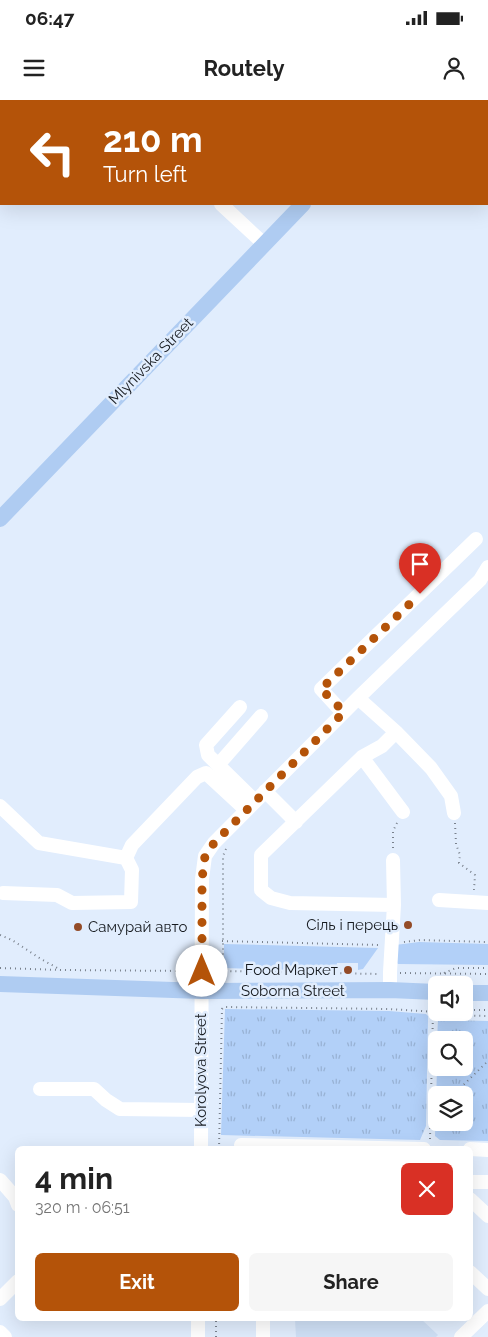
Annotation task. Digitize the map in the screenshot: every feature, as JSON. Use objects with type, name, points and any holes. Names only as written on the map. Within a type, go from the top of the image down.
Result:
[{"type":"main road","name":"Mlynivska Street","points":[[0,519],[302,205]]},
{"type":"main road","name":"Soborna Street","points":[[0,984],[202,991],[390,990],[428,992]]},
{"type":"main road","points":[[473,993],[488,993]]},
{"type":"street","points":[[222,205],[264,244]]},
{"type":"street","points":[[344,712],[321,689],[476,539]]},
{"type":"street","name":"Korolyova Street","points":[[201,1146],[202,879],[205,856],[214,843],[250,805],[480,580],[488,567]]},
{"type":"street","points":[[358,698],[396,732],[442,782],[451,796],[454,813]]},
{"type":"street","points":[[240,707],[206,745],[208,755],[250,805]]},
{"type":"street","points":[[218,765],[261,716]]},
{"type":"street","points":[[394,905],[290,903],[271,898],[261,890],[262,855],[362,757],[382,746],[396,732]]},
{"type":"street","points":[[362,757],[402,812]]},
{"type":"street","points":[[126,858],[132,845],[197,777],[206,773],[250,805]]},
{"type":"street","points":[[265,791],[296,822]]},
{"type":"street","points":[[0,806],[39,843],[126,858]]},
{"type":"street","points":[[4,893],[57,895],[72,903],[130,902],[132,870],[126,858]]},
{"type":"street","points":[[390,990],[394,905],[393,860]]},
{"type":"street","points":[[439,900],[488,903]]},
{"type":"street","points":[[40,1089],[94,1089],[120,1109],[201,1110]]},
{"type":"street","points":[[242,1145],[427,1145]]},
{"type":"street","points":[[473,1149],[488,1150]]},
{"type":"street","points":[[0,1180],[15,1199]]},
{"type":"street","points":[[473,1182],[488,1182]]},
{"type":"street","points":[[473,1201],[488,1216]]},
{"type":"street","points":[[473,1275],[488,1290]]},
{"type":"street","points":[[0,1298],[15,1284]]},
{"type":"street","points":[[461,1337],[488,1311]]},
{"type":"street","points":[[198,1321],[198,1337]]},
{"type":"street","points":[[263,1321],[263,1337]]},
{"type":"street","points":[[0,1332],[5,1337]]},
{"type":"path","points":[[393,860],[393,830],[402,812]]},
{"type":"path","points":[[454,813],[456,844],[460,855],[459,863],[475,874],[473,902]]},
{"type":"path","points":[[227,844],[223,856],[223,971],[488,974]]},
{"type":"path","points":[[0,935],[12,940],[61,970]]},
{"type":"path","points":[[222,941],[375,944],[392,944],[420,940],[488,942]]},
{"type":"path","points":[[0,968],[186,971]]},
{"type":"path","points":[[443,973],[456,968],[488,968]]},
{"type":"path","points":[[219,1146],[222,1009],[224,1007],[389,1009],[428,1012]]},
{"type":"path","points":[[473,1010],[488,1010]]},
{"type":"path","points":[[473,1016],[488,1016]]},
{"type":"path","points":[[431,1086],[435,1021]]},
{"type":"path","points":[[462,1086],[488,1061]]},
{"type":"path","points":[[427,1145],[428,1131]]},
{"type":"path","points":[[216,1321],[216,1337]]},
{"type":"shaded area","points":[[295,1321],[423,1321],[438,1335],[436,1337],[296,1337]]},
{"type":"green space","points":[[419,942],[488,944],[488,965],[398,964],[395,961],[395,945]]},
{"type":"green space","points":[[224,944],[378,948],[363,969],[358,970],[358,963],[337,963],[336,969],[331,971],[224,968]]},
{"type":"green space","points":[[225,1009],[389,1011],[426,1014],[428,1016],[426,1126],[420,1140],[221,1135]]},
{"type":"green space","points":[[438,1021],[488,1021],[488,1141],[440,1140],[435,1136],[435,1131],[473,1131],[473,1086],[436,1086],[437,1076],[473,1076],[473,1031],[437,1031]]},
{"type":"place","name":"Сіль і перець","points":[[408,925]]},
{"type":"place","name":"Самурай авто","points":[[78,927]]},
{"type":"place","name":"Food Маркет","points":[[348,970]]},
{"type":"route","points":[[202,971],[202,879],[205,856],[214,843],[344,712],[321,689],[420,594]]}]
